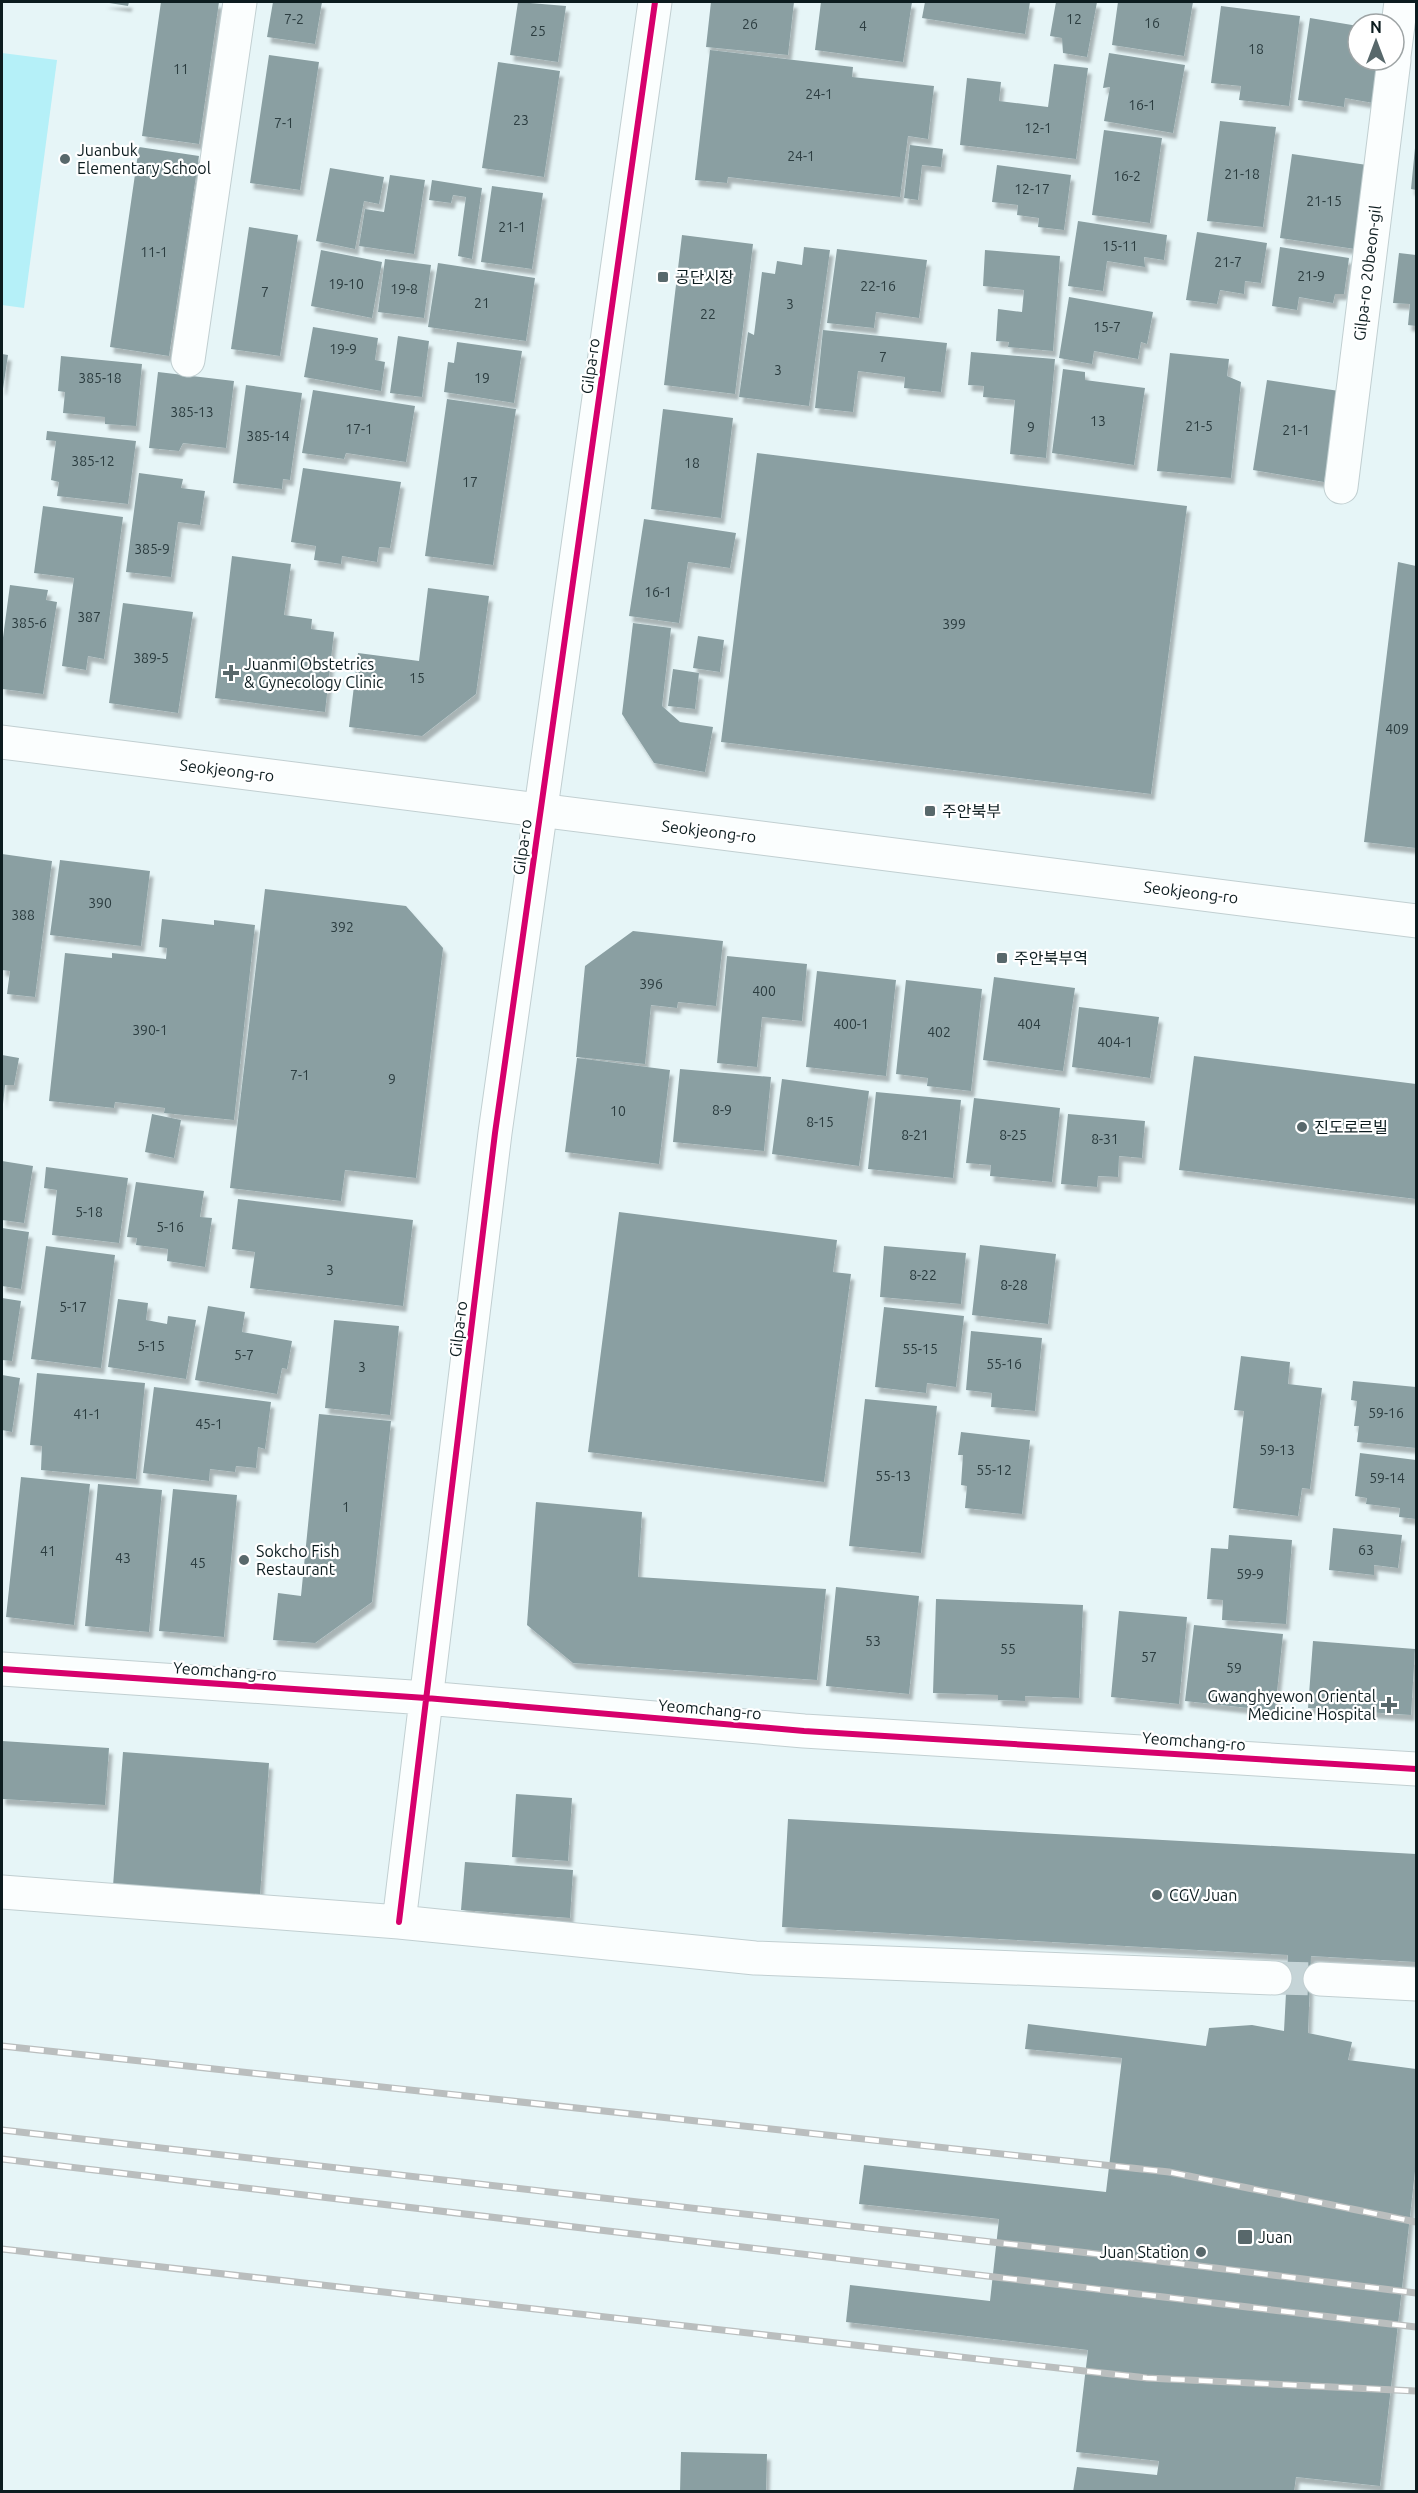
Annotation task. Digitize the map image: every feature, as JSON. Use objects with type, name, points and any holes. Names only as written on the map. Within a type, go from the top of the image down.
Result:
[{"type":"street","points":[[188,360],[240,2]]},
{"type":"street","name":"Gilpa-ro","points":[[399,1922],[495,1133],[655,2]]},
{"type":"street","name":"Gilpa-ro 20beon-gil","points":[[1341,487],[1392,72]]},
{"type":"street","name":"Seokjeong-ro","points":[[2,742],[1416,921]]},
{"type":"street","name":"Yeomchang-ro","points":[[2,1669],[426,1698],[804,1731],[1416,1768]]},
{"type":"street","points":[[2,1892],[399,1922],[755,1958],[1275,1978]]},
{"type":"street","points":[[1320,1979],[1416,1984]]},
{"type":"shaded area","points":[[2,53],[57,60],[24,308],[2,305]]},
{"type":"building","points":[[103,2],[129,2],[128,6]]},
{"type":"building","points":[[161,2],[219,2],[199,144],[142,136]]},
{"type":"building","points":[[273,2],[322,2],[315,44],[267,37]]},
{"type":"building","points":[[518,2],[566,6],[558,62],[510,55]]},
{"type":"building","points":[[711,2],[794,2],[788,55],[706,47]]},
{"type":"building","points":[[821,2],[912,2],[903,62],[815,50]]},
{"type":"building","points":[[925,2],[1030,2],[1025,34],[922,18]]},
{"type":"building","points":[[1056,2],[1097,2],[1087,57],[1063,53],[1062,38],[1050,36]]},
{"type":"building","points":[[1118,2],[1193,2],[1184,56],[1112,45]]},
{"type":"building","points":[[1221,6],[1300,16],[1289,106],[1239,100],[1241,86],[1211,83]]},
{"type":"building","points":[[1310,18],[1346,24],[1346,72],[1378,72],[1373,103],[1345,98],[1344,107],[1298,100]]},
{"type":"building","points":[[710,50],[853,67],[852,77],[934,86],[928,139],[908,136],[900,197],[728,177],[727,183],[695,180]]},
{"type":"building","points":[[1109,53],[1185,65],[1173,133],[1104,121],[1110,87],[1103,88]]},
{"type":"building","points":[[269,55],[319,62],[300,190],[250,183]]},
{"type":"building","points":[[498,62],[560,71],[544,177],[482,168]]},
{"type":"building","points":[[1054,64],[1088,68],[1076,159],[960,145],[967,78],[1001,82],[999,101],[1048,107]]},
{"type":"building","points":[[1220,121],[1276,127],[1263,227],[1207,221]]},
{"type":"building","points":[[1104,130],[1162,138],[1150,223],[1092,215]]},
{"type":"building","points":[[910,145],[943,149],[941,167],[922,165],[918,200],[904,198]]},
{"type":"building","points":[[139,147],[199,156],[169,356],[110,347]]},
{"type":"building","points":[[1416,148],[1416,190],[1411,189]]},
{"type":"building","points":[[1292,154],[1367,165],[1355,249],[1280,238]]},
{"type":"building","points":[[997,165],[1071,175],[1064,230],[1038,227],[1039,218],[1017,215],[1018,205],[992,202]]},
{"type":"building","points":[[330,168],[384,177],[379,204],[364,201],[355,249],[316,241]]},
{"type":"building","points":[[390,175],[425,180],[414,254],[359,246],[365,209],[384,212]]},
{"type":"building","points":[[432,180],[482,188],[472,259],[458,256],[466,197],[453,195],[451,203],[429,200]]},
{"type":"building","points":[[492,186],[543,193],[532,269],[481,262]]},
{"type":"building","points":[[1078,221],[1167,235],[1164,260],[1144,257],[1145,267],[1107,261],[1103,291],[1068,286]]},
{"type":"building","points":[[249,227],[298,235],[280,356],[231,349]]},
{"type":"building","points":[[1197,232],[1267,243],[1261,283],[1245,281],[1244,294],[1220,290],[1217,304],[1186,300]]},
{"type":"building","points":[[682,235],[753,244],[735,394],[664,385]]},
{"type":"building","points":[[804,247],[830,250],[809,406],[739,397],[748,332],[754,335],[762,272],[775,274],[777,261],[802,265]]},
{"type":"building","points":[[1280,247],[1349,258],[1344,294],[1335,294],[1333,303],[1299,297],[1297,310],[1272,306]]},
{"type":"building","points":[[837,249],[927,260],[919,318],[876,312],[874,328],[827,323]]},
{"type":"building","points":[[321,250],[382,262],[372,318],[311,306]]},
{"type":"building","points":[[985,250],[1060,256],[1053,351],[1008,347],[1009,342],[996,341],[998,309],[1022,312],[1024,290],[983,286]]},
{"type":"building","points":[[1399,253],[1416,255],[1416,326],[1408,325],[1410,304],[1393,303]]},
{"type":"building","points":[[385,259],[431,265],[424,318],[378,312]]},
{"type":"building","points":[[438,263],[535,278],[526,341],[428,327]]},
{"type":"building","points":[[1069,297],[1153,312],[1147,344],[1141,342],[1138,359],[1094,351],[1092,364],[1059,358]]},
{"type":"building","points":[[313,327],[378,338],[375,360],[385,362],[381,391],[304,377]]},
{"type":"building","points":[[823,330],[947,343],[941,392],[904,388],[905,377],[858,371],[853,412],[815,408]]},
{"type":"building","points":[[398,336],[429,341],[422,397],[390,393]]},
{"type":"building","points":[[457,342],[522,351],[514,403],[444,392],[448,362],[454,363]]},
{"type":"building","points":[[971,352],[1055,359],[1046,458],[1010,454],[1015,400],[983,397],[984,386],[968,385]]},
{"type":"building","points":[[1170,353],[1229,359],[1227,376],[1241,382],[1231,478],[1157,471]]},
{"type":"building","points":[[2,354],[8,355],[3,389],[2,389]]},
{"type":"building","points":[[61,356],[142,364],[136,426],[105,424],[105,417],[63,413],[65,392],[58,391]]},
{"type":"building","points":[[1063,369],[1085,372],[1085,380],[1145,388],[1134,465],[1052,453]]},
{"type":"building","points":[[158,372],[234,381],[226,448],[183,443],[179,451],[149,448]]},
{"type":"building","points":[[1267,380],[1339,391],[1324,482],[1253,470]]},
{"type":"building","points":[[246,385],[302,393],[290,480],[283,479],[282,489],[233,483]]},
{"type":"building","points":[[313,390],[415,406],[406,462],[346,453],[344,459],[302,453]]},
{"type":"building","points":[[447,399],[516,409],[493,565],[425,556]]},
{"type":"building","points":[[663,409],[733,418],[721,518],[651,509]]},
{"type":"building","points":[[47,431],[136,441],[128,504],[57,496],[59,482],[51,480],[56,441],[46,440]]},
{"type":"building","points":[[757,453],[1187,506],[1151,794],[721,742]]},
{"type":"building","points":[[303,468],[401,482],[390,548],[379,547],[377,562],[342,556],[341,564],[314,560],[316,546],[291,542]]},
{"type":"building","points":[[139,473],[183,479],[181,488],[205,491],[200,525],[178,522],[171,577],[126,572]]},
{"type":"building","points":[[43,506],[123,517],[104,659],[88,656],[86,670],[62,666],[74,578],[34,573]]},
{"type":"building","points":[[644,519],[736,533],[730,568],[688,562],[679,623],[629,616]]},
{"type":"building","points":[[232,556],[291,564],[284,615],[312,619],[311,629],[334,632],[325,712],[215,698]]},
{"type":"building","points":[[1398,562],[1416,566],[1416,848],[1364,842]]},
{"type":"building","points":[[10,585],[48,590],[46,600],[57,602],[43,694],[2,689],[2,645]]},
{"type":"building","points":[[428,588],[489,596],[476,694],[422,736],[349,727],[358,653],[419,661]]},
{"type":"building","points":[[123,603],[193,612],[178,713],[109,703]]},
{"type":"building","points":[[633,623],[671,628],[662,706],[680,722],[713,727],[705,772],[654,763],[622,714]]},
{"type":"building","points":[[698,636],[724,640],[720,672],[693,668]]},
{"type":"building","points":[[673,669],[699,673],[695,709],[668,706]]},
{"type":"building","points":[[2,854],[52,861],[35,997],[7,994],[10,971],[2,970]]},
{"type":"building","points":[[60,860],[150,871],[141,946],[50,935]]},
{"type":"building","points":[[265,889],[406,906],[443,948],[416,1178],[345,1170],[341,1201],[230,1188]]},
{"type":"building","points":[[162,919],[214,925],[214,920],[255,925],[234,1120],[164,1113],[165,1108],[115,1102],[114,1108],[49,1101],[65,953],[112,958],[112,953],[166,959],[167,948],[159,947]]},
{"type":"building","points":[[633,931],[723,941],[716,1006],[678,1002],[677,1008],[651,1005],[645,1064],[576,1057],[585,966]]},
{"type":"building","points":[[727,956],[807,964],[802,1021],[762,1017],[757,1067],[717,1063]]},
{"type":"building","points":[[817,971],[896,980],[886,1076],[806,1067]]},
{"type":"building","points":[[994,977],[1075,988],[1063,1071],[983,1060]]},
{"type":"building","points":[[906,980],[982,989],[971,1091],[927,1086],[928,1078],[896,1074]]},
{"type":"building","points":[[1079,1007],[1159,1017],[1150,1078],[1072,1067]]},
{"type":"building","points":[[2,1055],[19,1058],[14,1085],[5,1085],[3,1104]]},
{"type":"building","name":"진도로르빌","points":[[1194,1056],[1416,1084],[1416,1199],[1179,1170]]},
{"type":"building","points":[[577,1058],[670,1070],[659,1164],[565,1152]]},
{"type":"building","points":[[680,1069],[771,1077],[764,1151],[673,1142]]},
{"type":"building","points":[[782,1079],[869,1091],[859,1166],[772,1154]]},
{"type":"building","points":[[876,1092],[961,1100],[953,1178],[868,1169]]},
{"type":"building","points":[[974,1098],[1060,1108],[1052,1182],[990,1176],[991,1165],[966,1163]]},
{"type":"building","points":[[152,1114],[181,1120],[174,1158],[145,1152]]},
{"type":"building","points":[[1068,1114],[1145,1121],[1142,1158],[1119,1156],[1118,1177],[1098,1176],[1097,1187],[1061,1184]]},
{"type":"building","points":[[2,1161],[33,1166],[24,1223],[2,1220]]},
{"type":"building","points":[[46,1167],[128,1178],[119,1243],[52,1235],[57,1190],[44,1188]]},
{"type":"building","points":[[136,1182],[204,1191],[200,1217],[212,1218],[205,1267],[167,1261],[168,1249],[136,1245],[137,1238],[127,1237]]},
{"type":"building","points":[[238,1199],[413,1220],[403,1306],[250,1288],[255,1252],[232,1249]]},
{"type":"building","points":[[619,1212],[837,1240],[833,1272],[851,1274],[824,1482],[588,1452]]},
{"type":"building","points":[[2,1228],[29,1232],[21,1289],[2,1286]]},
{"type":"building","points":[[980,1245],[1056,1254],[1048,1324],[972,1315]]},
{"type":"building","points":[[46,1246],[115,1255],[101,1368],[31,1359]]},
{"type":"building","points":[[884,1246],[966,1253],[961,1304],[880,1297]]},
{"type":"building","points":[[2,1298],[21,1301],[12,1361],[2,1360]]},
{"type":"building","points":[[118,1299],[148,1303],[146,1320],[167,1324],[168,1316],[196,1320],[186,1379],[108,1367]]},
{"type":"building","points":[[208,1306],[245,1312],[242,1332],[292,1341],[287,1369],[282,1368],[277,1394],[195,1380]]},
{"type":"building","points":[[884,1307],[964,1316],[956,1387],[927,1383],[926,1393],[875,1387]]},
{"type":"building","points":[[334,1320],[399,1326],[390,1415],[325,1408]]},
{"type":"building","points":[[971,1331],[1042,1338],[1035,1411],[991,1407],[992,1393],[966,1390]]},
{"type":"building","points":[[1241,1356],[1290,1362],[1288,1384],[1322,1388],[1310,1489],[1302,1488],[1298,1516],[1233,1508],[1244,1411],[1234,1410]]},
{"type":"building","points":[[37,1373],[145,1383],[136,1479],[41,1470],[42,1446],[30,1445]]},
{"type":"building","points":[[2,1375],[20,1378],[12,1432],[2,1430]]},
{"type":"building","points":[[1353,1381],[1416,1387],[1416,1448],[1357,1442],[1359,1426],[1354,1426],[1357,1401],[1351,1400]]},
{"type":"building","points":[[154,1387],[271,1402],[265,1449],[258,1447],[256,1468],[236,1466],[235,1472],[210,1469],[209,1481],[143,1473]]},
{"type":"building","points":[[865,1399],[937,1406],[921,1553],[849,1546]]},
{"type":"building","points":[[319,1414],[391,1421],[372,1602],[315,1643],[273,1640],[278,1593],[301,1596]]},
{"type":"building","points":[[961,1432],[1030,1440],[1022,1514],[965,1508],[967,1486],[961,1485],[963,1455],[958,1455]]},
{"type":"building","points":[[1360,1453],[1416,1460],[1416,1519],[1399,1517],[1400,1508],[1366,1504],[1367,1498],[1355,1496]]},
{"type":"building","points":[[21,1477],[90,1484],[74,1625],[6,1617]]},
{"type":"building","points":[[98,1484],[162,1490],[149,1632],[85,1626]]},
{"type":"building","points":[[173,1489],[237,1495],[224,1637],[159,1631]]},
{"type":"building","points":[[536,1502],[642,1512],[638,1577],[826,1589],[817,1680],[573,1663],[527,1625]]},
{"type":"building","points":[[1333,1528],[1402,1535],[1398,1568],[1374,1565],[1374,1575],[1329,1570]]},
{"type":"building","points":[[1229,1535],[1292,1540],[1286,1624],[1222,1620],[1223,1600],[1207,1599],[1211,1548],[1228,1549]]},
{"type":"building","points":[[836,1587],[919,1596],[909,1694],[826,1686]]},
{"type":"building","points":[[936,1599],[1083,1605],[1079,1698],[1025,1696],[1025,1701],[998,1700],[998,1695],[933,1693]]},
{"type":"building","points":[[1119,1611],[1187,1617],[1179,1704],[1111,1697]]},
{"type":"building","points":[[1194,1625],[1283,1634],[1275,1711],[1185,1701]]},
{"type":"building","points":[[1313,1641],[1415,1649],[1411,1715],[1308,1708]]},
{"type":"building","points":[[2,1741],[109,1748],[105,1805],[2,1799]]},
{"type":"building","points":[[123,1752],[269,1763],[260,1896],[113,1886]]},
{"type":"building","points":[[516,1794],[572,1798],[568,1861],[512,1857]]},
{"type":"building","name":"Juan Station","points":[[788,1819],[1416,1854],[1416,1962],[1311,1956],[1308,2033],[1352,2042],[1348,2060],[1416,2069],[1416,2162],[1380,2486],[1296,2477],[1294,2492],[1073,2492],[1077,2467],[1157,2475],[1159,2461],[1076,2452],[1088,2350],[846,2322],[850,2285],[990,2301],[999,2219],[859,2204],[864,2165],[1106,2192],[1122,2058],[1025,2049],[1028,2024],[1206,2046],[1209,2028],[1252,2025],[1284,2031],[1288,1955],[782,1927]]},
{"type":"building","points":[[465,1862],[573,1870],[570,1918],[461,1910]]},
{"type":"building","points":[[681,2452],[767,2454],[766,2492],[680,2492]]},
{"type":"tunnel","points":[[1275,1978],[1320,1979]]},
{"type":"railway","points":[[2,2046],[1169,2172],[1416,2222]]},
{"type":"railway","points":[[2,2130],[1159,2261],[1416,2293]]},
{"type":"railway","points":[[2,2159],[1416,2327]]},
{"type":"railway","points":[[2,2249],[1147,2378],[1416,2391]]},
{"type":"cycle path","points":[[399,1922],[495,1133],[655,2]]},
{"type":"cycle path","points":[[2,1669],[426,1698],[804,1731],[1416,1769]]},
{"type":"place","name":"Juanbuk Elementary School","points":[[65,159]]},
{"type":"place","name":"공단시장","points":[[663,277]]},
{"type":"place","name":"Juanmi Obstetrics & Gynecology Clinic","points":[[231,673]]},
{"type":"place","name":"주안북부","points":[[930,811]]},
{"type":"place","name":"주안북부역","points":[[1002,958]]},
{"type":"place","name":"진도로르빌","points":[[1302,1127]]},
{"type":"place","name":"Sokcho Fish Restaurant","points":[[244,1560]]},
{"type":"place","name":"Gwanghyewon Oriental Medicine Hospital","points":[[1389,1705]]},
{"type":"place","name":"CGV Juan","points":[[1157,1895]]},
{"type":"place","name":"Juan","points":[[1245,2237]]},
{"type":"place","name":"Juan Station","points":[[1201,2252]]}]
